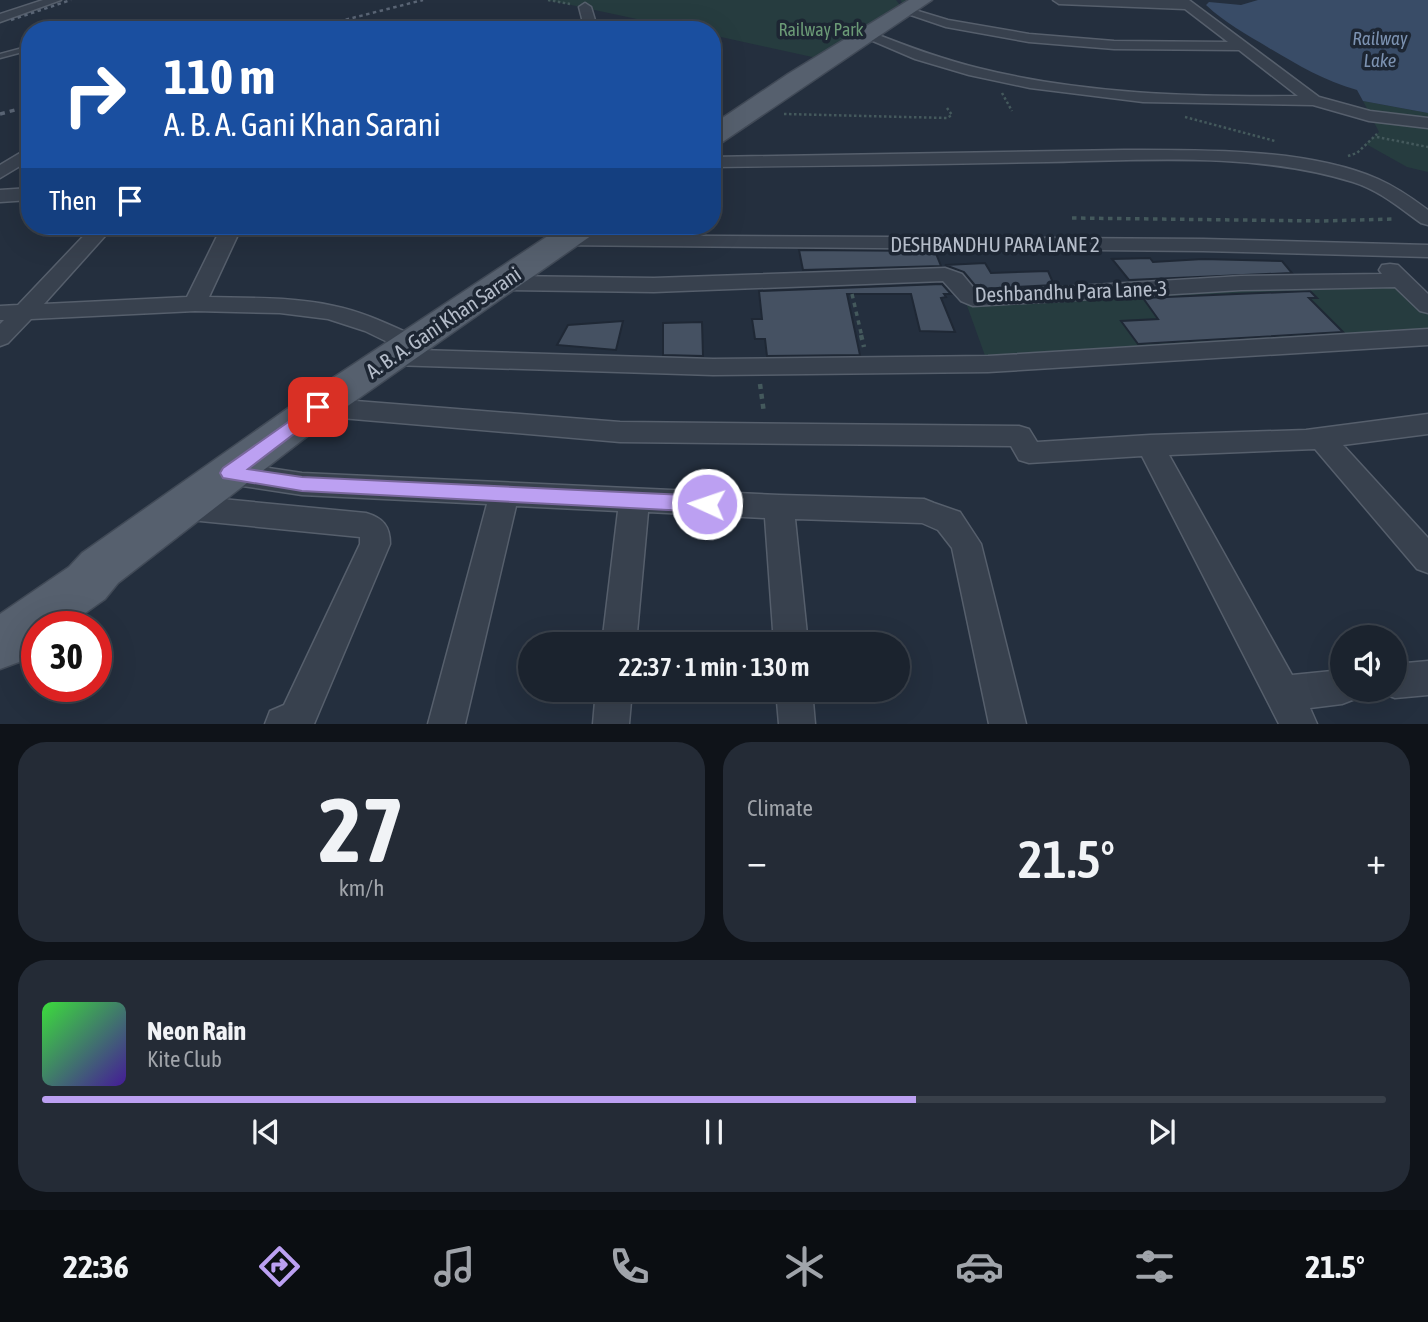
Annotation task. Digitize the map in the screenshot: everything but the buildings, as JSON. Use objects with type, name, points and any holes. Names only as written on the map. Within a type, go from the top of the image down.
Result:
[{"type":"main road","points":[[721,131],[866,36],[909,4]]},
{"type":"main road","name":"A. B. A. Gani Khan Sarani","points":[[0,644],[87,583],[100,568],[180,507],[318,407],[570,235]]},
{"type":"main road","name":"A. B. A. Gani Khan Sarani","points":[[0,626],[82,573],[100,568]]},
{"type":"street","points":[[0,18],[55,0]]},
{"type":"street","points":[[1059,0],[1184,2],[1314,100]]},
{"type":"street","points":[[909,4],[965,27],[1062,42],[1130,47],[1241,46]]},
{"type":"street","points":[[585,7],[589,21]]},
{"type":"street","points":[[866,36],[919,55],[993,76],[1091,94],[1191,100],[1314,100],[1369,116],[1428,123]]},
{"type":"street","points":[[721,162],[1111,155],[1235,159],[1330,170],[1363,179],[1391,192],[1427,218]]},
{"type":"street","points":[[0,173],[21,158]]},
{"type":"street","points":[[0,196],[21,195]]},
{"type":"street","points":[[0,338],[11,313],[94,235]]},
{"type":"street","points":[[195,304],[228,235]]},
{"type":"street","name":"DESHBANDHU PARA LANE 2","points":[[676,235],[1428,251]]},
{"type":"street","points":[[1369,251],[1428,306]]},
{"type":"street","name":"Deshbandhu Para Lane-3","points":[[501,283],[654,285],[952,276],[964,294],[973,299],[1241,283],[1401,280]]},
{"type":"street","points":[[11,313],[195,304],[280,306],[331,312],[373,326],[401,350],[713,367],[988,364],[1428,337]]},
{"type":"street","points":[[318,407],[620,432],[1019,436],[1029,453],[1321,438],[1428,424]]},
{"type":"street","points":[[1321,438],[1428,560]]},
{"type":"street","points":[[1150,445],[1299,723]]},
{"type":"street","points":[[229,473],[302,484],[779,507],[924,511],[949,521],[966,544],[1008,723]]},
{"type":"street","points":[[446,723],[504,494]]},
{"type":"street","points":[[620,632],[634,500]]},
{"type":"street","points":[[180,507],[366,525],[375,532],[374,544],[292,723]]},
{"type":"street","points":[[779,507],[790,632]]},
{"type":"street","points":[[1282,693],[1330,688]]},
{"type":"street","points":[[611,723],[613,702]]},
{"type":"street","points":[[795,702],[797,723]]},
{"type":"lane","points":[[0,56],[21,50]]},
{"type":"path","points":[[748,112],[865,118],[947,118],[953,115],[947,108]]},
{"type":"path","points":[[1173,113],[1280,142]]},
{"type":"path","points":[[1330,170],[1333,156],[1357,153],[1379,132],[1369,116]]},
{"type":"path","points":[[1375,136],[1428,147]]},
{"type":"path","points":[[1072,218],[1322,222],[1427,218]]},
{"type":"path","points":[[848,279],[868,365]]},
{"type":"path","points":[[758,365],[767,435]]},
{"type":"green space","name":"Railway Park","points":[[548,0],[896,0],[903,9],[901,0],[922,0],[826,60],[721,37],[721,21],[646,21]]},
{"type":"green space","points":[[1363,101],[1428,113],[1428,172],[1407,167],[1366,144],[1379,132]]},
{"type":"green space","points":[[1400,280],[1428,307],[1428,336],[988,364],[965,300]]},
{"type":"water","name":"Railway Lake","points":[[1258,0],[1428,0],[1428,113],[1363,101],[1357,90],[1322,77],[1290,60],[1236,28],[1206,5],[1209,2],[1241,5]]},
{"type":"railway","points":[[11,20],[71,0]]},
{"type":"railway","points":[[340,21],[423,0]]},
{"type":"railway","points":[[0,114],[21,108]]},
{"type":"route","points":[[318,407],[229,473],[302,484],[707,504]]}]
